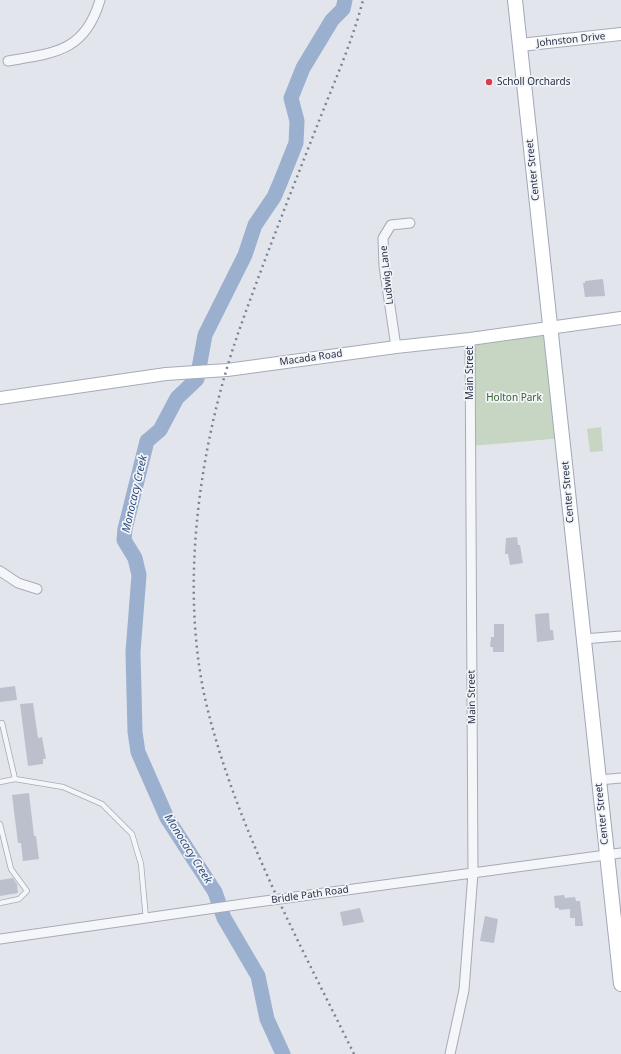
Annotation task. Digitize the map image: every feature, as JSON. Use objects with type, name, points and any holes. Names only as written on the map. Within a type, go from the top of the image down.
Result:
[{"type":"main road","name":"Center Street","points":[[515,0],[621,984]]},
{"type":"street","points":[[8,61],[51,54],[69,46],[80,37],[91,23],[100,0]]},
{"type":"street","name":"Johnston Drive","points":[[520,45],[621,34]]},
{"type":"street","name":"Ludwig Lane","points":[[396,346],[384,266],[383,238],[391,225],[410,223]]},
{"type":"street","name":"Macada Road","points":[[0,398],[166,374],[218,370],[396,346],[470,339],[621,318]]},
{"type":"street","name":"Main Street","points":[[450,1054],[464,990],[473,873],[470,339]]},
{"type":"street","points":[[0,571],[18,583],[37,589]]},
{"type":"street","points":[[583,639],[621,636]]},
{"type":"street","points":[[598,780],[621,778]]},
{"type":"street","name":"Bridle Path Road","points":[[0,939],[146,919],[213,908],[621,853]]},
{"type":"lane","points":[[0,724],[2,723],[15,780]]},
{"type":"lane","points":[[0,782],[15,780],[64,787],[102,804],[132,834],[141,864],[146,919]]},
{"type":"lane","points":[[0,824],[11,869],[27,891],[19,899],[0,903]]},
{"type":"green space","name":"Holton Park","points":[[550,327],[563,438],[471,446],[470,339]]},
{"type":"green space","points":[[601,427],[603,451],[590,452],[587,429]]},
{"type":"building","points":[[603,279],[605,296],[585,297],[583,283],[585,283],[585,281]]},
{"type":"building","points":[[517,537],[523,563],[510,565],[508,554],[505,554],[506,538]]},
{"type":"building","points":[[549,613],[550,630],[553,630],[554,640],[537,642],[535,614]]},
{"type":"building","points":[[494,624],[504,624],[504,652],[493,652],[493,647],[490,647],[491,637],[494,637]]},
{"type":"building","points":[[15,686],[17,700],[0,702],[0,688]]},
{"type":"building","points":[[33,703],[38,738],[42,737],[46,759],[43,759],[43,764],[28,766],[20,704]]},
{"type":"building","points":[[29,793],[34,836],[36,836],[39,859],[23,861],[21,843],[18,843],[12,795]]},
{"type":"building","points":[[13,878],[17,884],[18,893],[0,896],[0,880]]},
{"type":"building","points":[[564,895],[565,898],[575,897],[576,901],[580,901],[583,926],[575,926],[575,918],[570,918],[570,909],[559,910],[559,908],[555,908],[554,896]]},
{"type":"building","points":[[360,908],[364,922],[343,926],[340,912]]},
{"type":"building","points":[[485,916],[498,919],[494,943],[480,941]]},
{"type":"waterway","name":"Monocacy Creek","points":[[283,1054],[267,1019],[258,976],[224,918],[215,892],[167,818],[138,752],[135,732],[133,652],[139,575],[135,558],[124,540],[125,529],[147,441],[160,430],[177,398],[197,379],[205,335],[245,255],[255,225],[274,197],[296,143],[297,121],[291,98],[303,68],[332,20],[343,9],[345,0]]},
{"type":"railway","points":[[354,1054],[293,930],[254,846],[222,759],[209,715],[199,668],[195,619],[194,569],[197,518],[204,468],[226,370],[269,250],[348,48],[363,0]]},
{"type":"place","name":"Scholl Orchards","points":[[489,82]]}]
